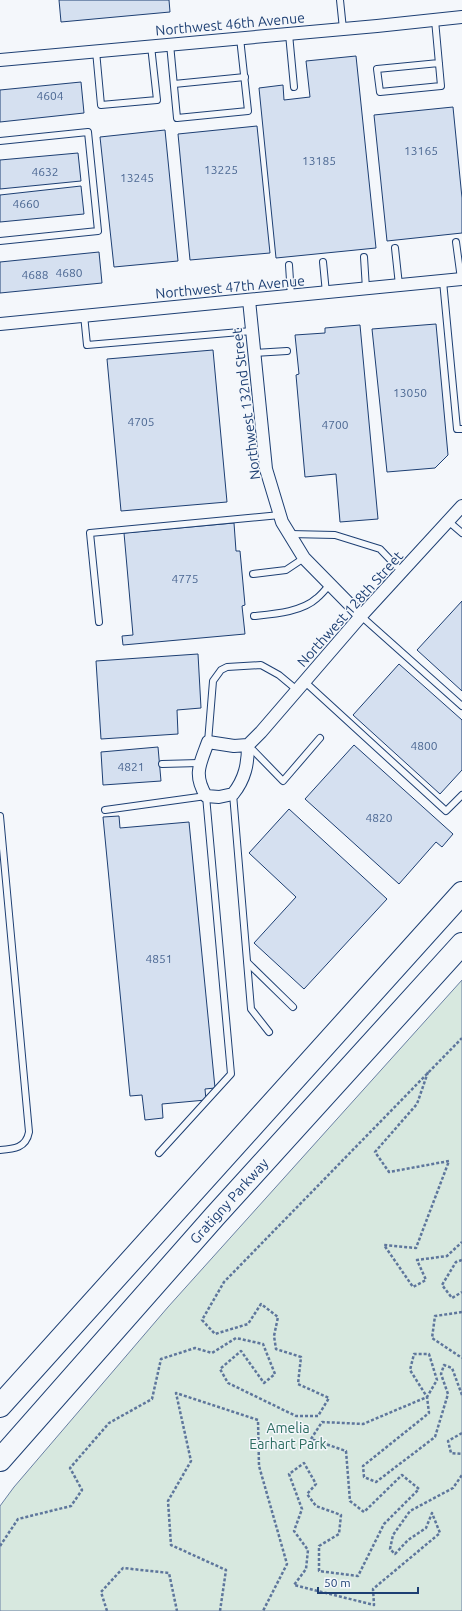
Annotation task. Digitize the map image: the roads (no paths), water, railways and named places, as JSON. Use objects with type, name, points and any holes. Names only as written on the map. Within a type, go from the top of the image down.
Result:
[{"type":"highway","points":[[0,1406],[462,893]]},
{"type":"highway","name":"Gratigny Parkway","points":[[0,1460],[220,1210],[462,944]]},
{"type":"street","name":"Northwest 46th Avenue","points":[[0,60],[462,17]]},
{"type":"street","name":"Northwest 47th Avenue","points":[[0,324],[462,279]]},
{"type":"street","name":"Northwest 132nd Street","points":[[249,300],[266,469],[282,522],[304,558],[362,616]]},
{"type":"street","name":"Northwest 128th Street","points":[[248,745],[462,506]]},
{"type":"street","points":[[208,742],[234,746],[248,745],[248,758],[245,774],[233,794],[219,797],[206,796],[198,777],[200,763],[208,742]]},
{"type":"lane","points":[[340,0],[343,29]]},
{"type":"lane","points":[[435,20],[439,63],[441,86],[380,92],[377,69],[439,63]]},
{"type":"lane","points":[[289,34],[294,87]]},
{"type":"lane","points":[[170,44],[177,118],[248,111],[240,38]]},
{"type":"lane","points":[[96,51],[101,105],[157,100],[151,46]]},
{"type":"lane","points":[[174,84],[244,77]]},
{"type":"lane","points":[[0,141],[88,132],[98,231],[0,241]]},
{"type":"lane","points":[[456,242],[462,279]]},
{"type":"lane","points":[[395,248],[399,285]]},
{"type":"lane","points":[[364,257],[366,289]]},
{"type":"lane","points":[[323,262],[326,293]]},
{"type":"lane","points":[[289,265],[292,296]]},
{"type":"lane","points":[[443,281],[457,429],[462,429]]},
{"type":"lane","points":[[84,315],[87,345],[252,330]]},
{"type":"lane","points":[[254,353],[287,351]]},
{"type":"lane","points":[[99,622],[90,533],[280,515]]},
{"type":"lane","points":[[448,521],[462,533]]},
{"type":"lane","points":[[289,534],[335,535],[380,549],[402,572]]},
{"type":"lane","points":[[253,574],[286,570],[304,558]]},
{"type":"lane","points":[[254,616],[274,614],[296,609],[316,599],[330,584]]},
{"type":"lane","points":[[362,616],[462,706]]},
{"type":"lane","points":[[208,742],[213,681],[221,670],[227,667],[261,665],[301,686],[446,812],[462,795]]},
{"type":"lane","points":[[248,745],[283,781],[320,738]]},
{"type":"lane","points":[[162,764],[200,763]]},
{"type":"lane","points":[[233,794],[251,1009],[269,1032]]},
{"type":"lane","points":[[105,810],[206,796],[231,1074],[159,1153]]},
{"type":"lane","points":[[0,816],[29,1132],[27,1139],[20,1146],[0,1150]]},
{"type":"lane","points":[[248,963],[293,1007]]},
{"type":"park label","name":"Amelia Earhart Park","points":[[288,1436]]}]
